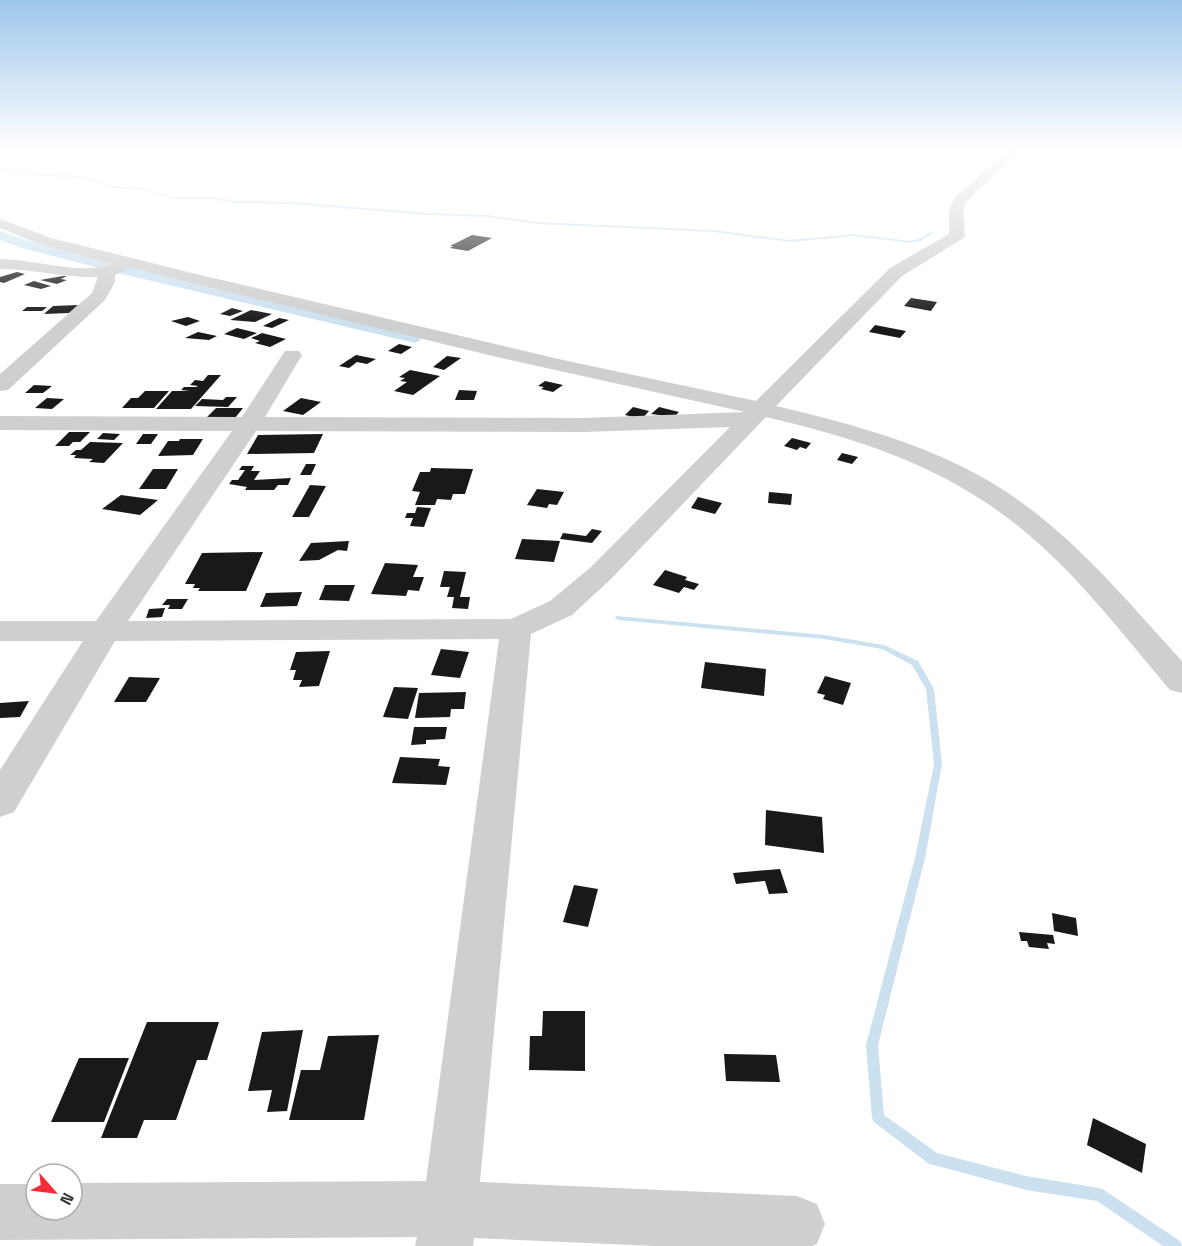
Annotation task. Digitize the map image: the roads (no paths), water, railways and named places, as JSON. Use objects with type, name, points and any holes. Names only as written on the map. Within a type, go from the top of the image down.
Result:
[{"type":"street","points":[[0,631],[516,629],[561,608],[601,573],[896,272],[957,236],[957,208]]},
{"type":"street","points":[[0,223],[45,241],[298,305],[755,415],[844,431],[892,446],[941,466],[995,496],[1036,528],[1098,588],[1182,682]]},
{"type":"street","points":[[0,264],[23,264],[106,277],[130,263]]},
{"type":"street","points":[[0,385],[99,296],[106,277]]},
{"type":"street","points":[[0,802],[105,630],[248,425],[292,355]]},
{"type":"street","points":[[0,423],[595,425],[755,415]]},
{"type":"street","points":[[447,1227],[516,629]]},
{"type":"street","points":[[0,1212],[447,1227],[797,1224]]},
{"type":"waterway","points":[[355,208],[488,216],[537,223],[713,231],[789,241],[854,235],[910,242],[920,240],[932,233]]},
{"type":"waterway","points":[[0,235],[23,244],[107,266]]},
{"type":"waterway","points":[[123,270],[415,338]]},
{"type":"waterway","points":[[619,618],[824,637],[884,647],[915,663],[930,689],[938,764],[920,858],[872,1045],[878,1118],[934,1159],[1026,1183],[1099,1195],[1175,1246]]}]
